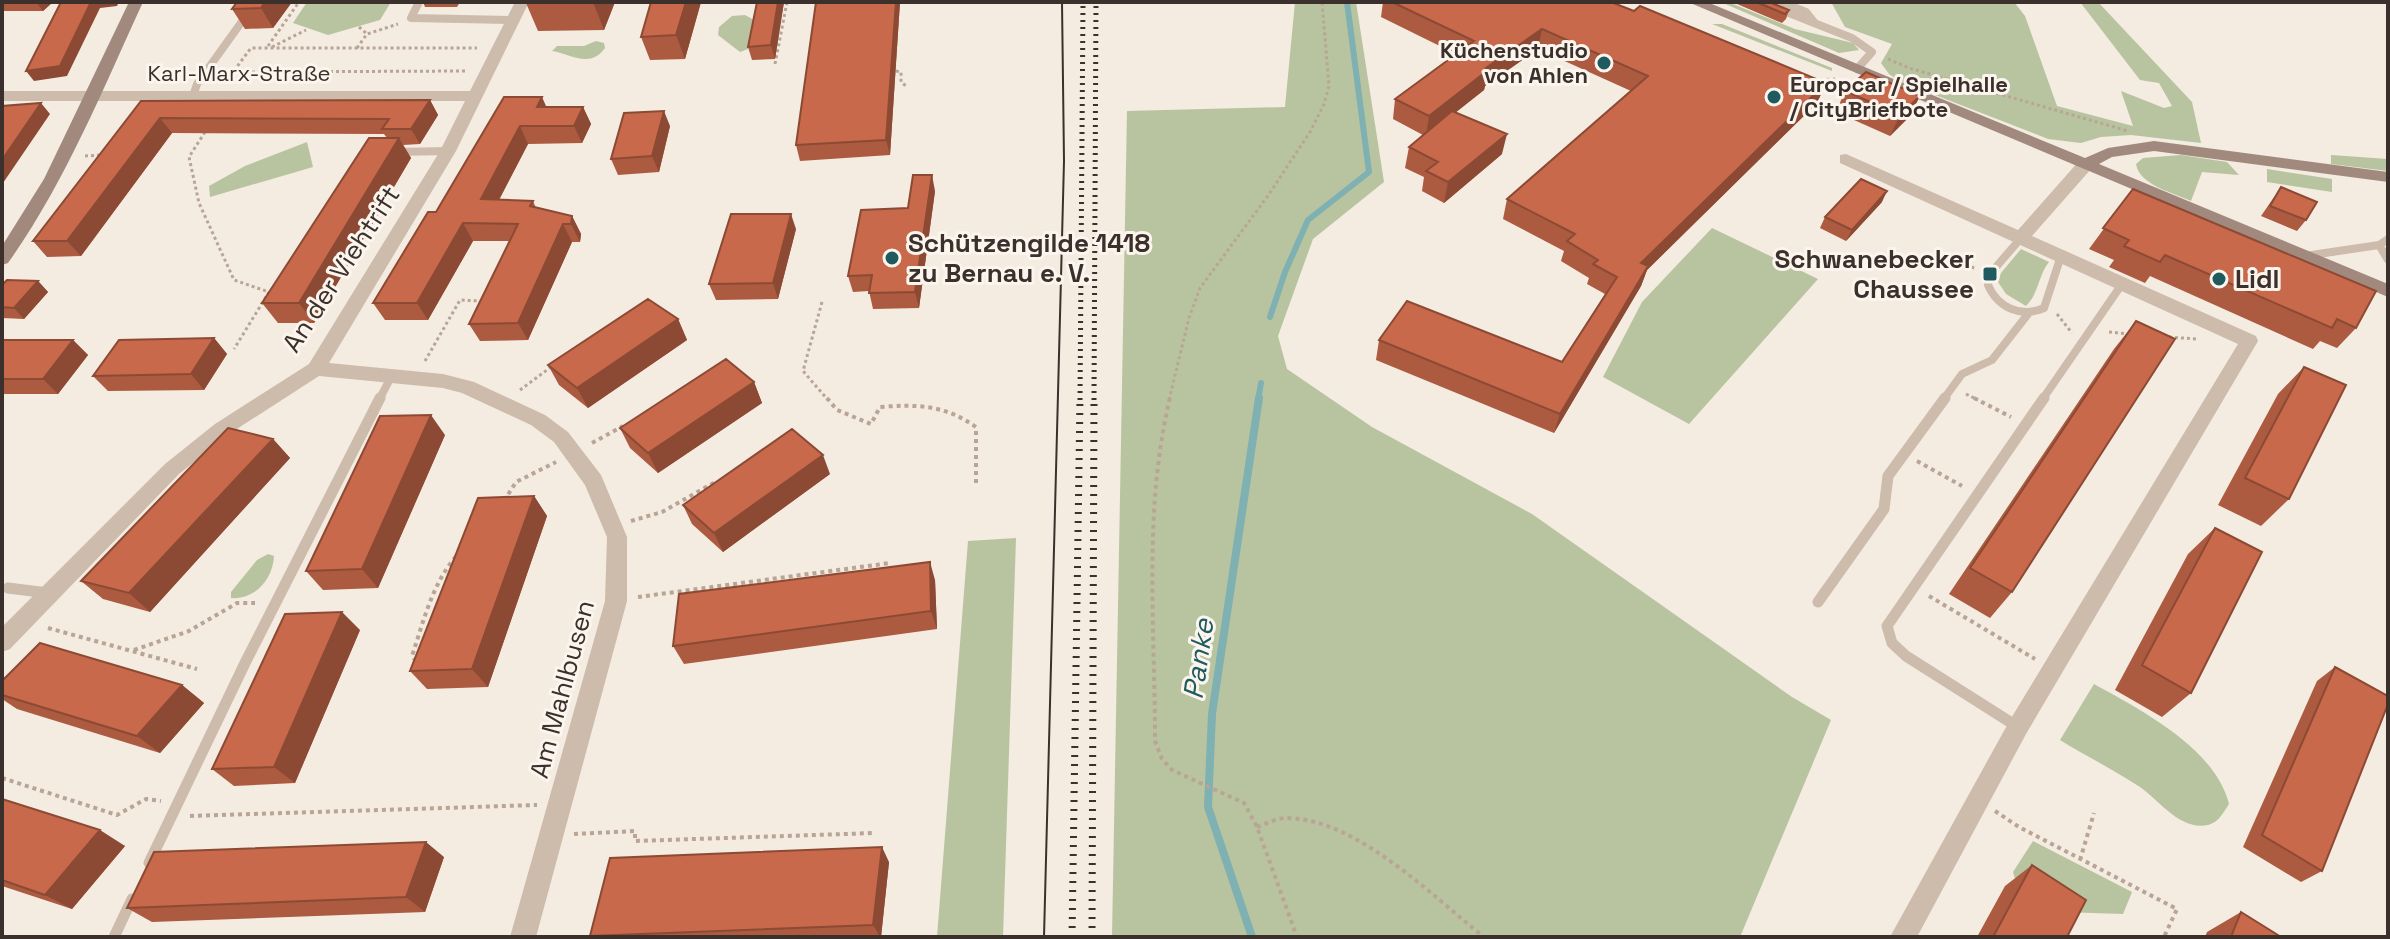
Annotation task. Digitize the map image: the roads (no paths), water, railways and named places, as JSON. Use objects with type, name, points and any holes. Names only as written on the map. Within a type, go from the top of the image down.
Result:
[{"type":"main road","points":[[2,259],[27,224],[52,179],[136,2]]},
{"type":"main road","points":[[1695,2],[2388,291]]},
{"type":"main road","points":[[2085,165],[2108,153],[2154,146],[2388,177]]},
{"type":"street","name":"An der Viehtrift","points":[[2,642],[172,469],[222,429],[316,369],[448,151],[522,2]]},
{"type":"street","name":"Karl-Marx-Straße","points":[[2,96],[91,96],[195,90],[215,95],[476,96]]},
{"type":"street","points":[[1846,159],[2249,341],[2018,727],[1903,937]]},
{"type":"street","points":[[2021,238],[2085,165]]},
{"type":"street","name":"Am Mahlbusen","points":[[316,369],[415,377],[467,387],[510,405],[561,437],[574,452],[594,481],[617,537],[616,601],[523,937]]},
{"type":"lane","points":[[195,90],[256,2]]},
{"type":"lane","points":[[419,2],[411,18],[514,20]]},
{"type":"lane","points":[[1761,2],[1838,30],[1872,52],[1857,69]]},
{"type":"lane","points":[[1781,2],[1806,12],[1816,24]]},
{"type":"lane","points":[[381,152],[448,151]]},
{"type":"lane","points":[[2021,238],[1990,274],[1990,293],[2003,305],[2028,314],[2041,311],[2048,303],[2061,256]]},
{"type":"lane","points":[[2304,256],[2384,242],[2388,260]]},
{"type":"lane","points":[[2018,727],[1893,645],[1887,626],[2122,284]]},
{"type":"lane","points":[[1818,602],[1884,509],[1888,476],[1962,374],[1992,360],[2028,314]]},
{"type":"lane","points":[[146,870],[276,603],[391,377]]},
{"type":"lane","points":[[8,588],[50,594]]},
{"type":"lane","points":[[114,937],[140,883]]},
{"type":"waterway","name":"Panke","points":[[1270,317],[1285,272],[1308,220],[1369,172],[1347,2]]},
{"type":"waterway","name":"Panke","points":[[1258,400],[1261,383]]},
{"type":"waterway","name":"Panke","points":[[1252,937],[1208,807],[1212,714],[1259,398]]},
{"type":"tram line","points":[[1044,937],[1064,161],[1062,2]]},
{"type":"railway","points":[[1080,400],[1083,2]]},
{"type":"railway","points":[[1094,400],[1096,2]]},
{"type":"railway","points":[[1072,937],[1080,398]]},
{"type":"railway","points":[[1092,937],[1094,398]]},
{"type":"place","name":"Küchenstudio von Ahlen","points":[[1604,63]]},
{"type":"place","name":"Europcar / Spielhalle / CityBriefbote","points":[[1774,97]]},
{"type":"place","name":"Schützengilde 1418 zu Bernau e. V.","points":[[892,258]]},
{"type":"place","name":"Schwanebecker Chaussee","points":[[1990,274]]},
{"type":"place","name":"Lidl","points":[[2219,279]]}]
